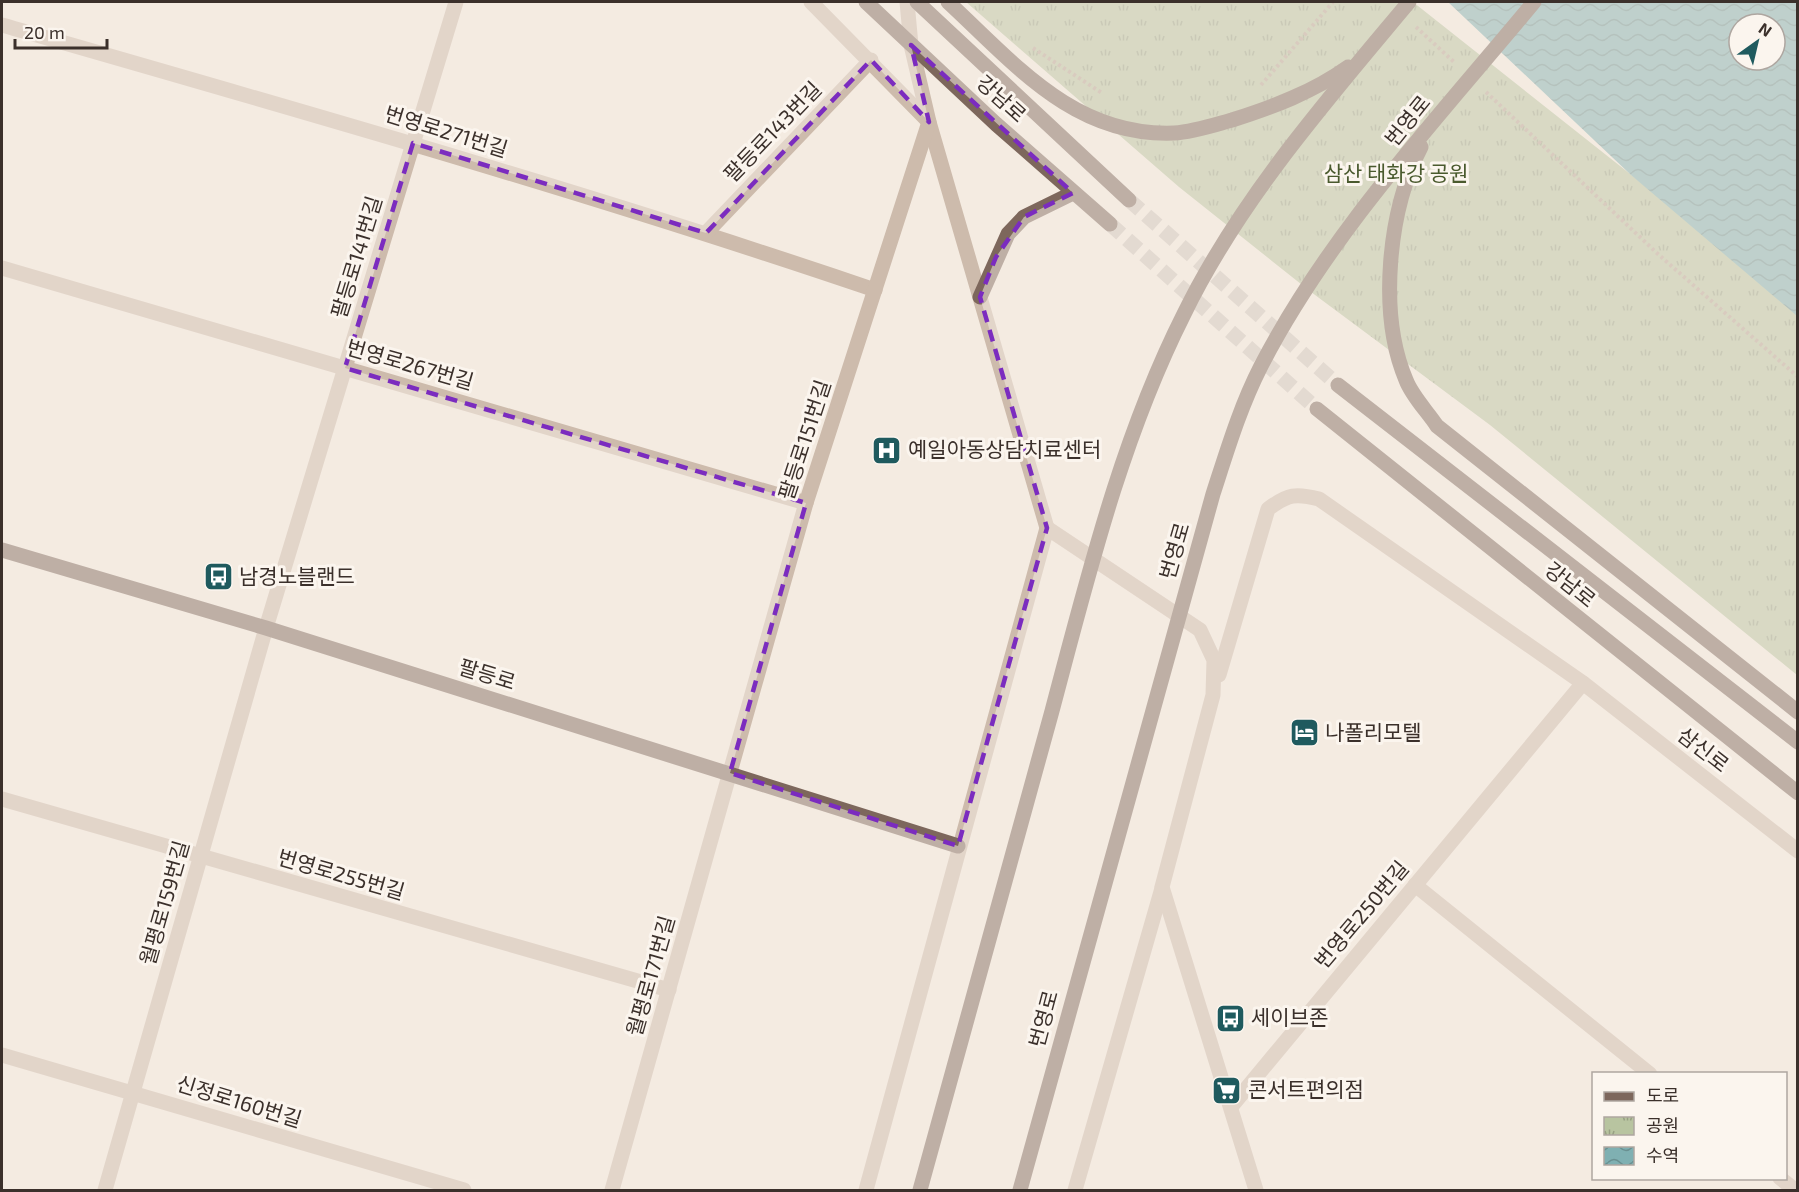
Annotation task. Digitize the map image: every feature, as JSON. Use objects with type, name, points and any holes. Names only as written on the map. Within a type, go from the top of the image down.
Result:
[{"type":"main road","name":"강남로","points":[[866,2],[1110,224]]},
{"type":"main road","name":"강남로","points":[[917,2],[1129,200]]},
{"type":"main road","points":[[948,2],[1046,92],[1095,120],[1136,132],[1176,133],[1215,124],[1293,98],[1328,81],[1364,56]]},
{"type":"main road","points":[[920,1191],[1101,533],[1120,468],[1156,375],[1184,313],[1212,262],[1300,135],[1409,2]]},
{"type":"main road","name":"번영로","points":[[1020,1191],[1091,926],[1213,494],[1256,378],[1289,315],[1378,190],[1534,2]]},
{"type":"main road","points":[[1435,121],[1414,160],[1401,194],[1393,244],[1390,292],[1394,339],[1406,381],[1437,426],[1797,712]]},
{"type":"main road","points":[[980,297],[1008,234],[1024,217],[1073,192]]},
{"type":"main road","name":"강남로","points":[[1338,385],[1797,742]]},
{"type":"main road","name":"강남로","points":[[1317,409],[1797,793]]},
{"type":"main road","name":"팔등로","points":[[2,550],[266,628],[958,846]]},
{"type":"street","name":"팔등로141번길","points":[[266,628],[456,2]]},
{"type":"street","points":[[811,2],[871,60],[929,122]]},
{"type":"street","points":[[866,1191],[958,846],[1047,528],[929,122],[911,45],[907,2]]},
{"type":"street","name":"번영로271번길","points":[[2,26],[413,143],[706,232],[875,290]]},
{"type":"street","name":"팔등로143번길","points":[[706,232],[871,60]]},
{"type":"street","name":"팔등로151번길","points":[[730,773],[806,503],[929,122]]},
{"type":"street","name":"번영로267번길","points":[[2,268],[806,503]]},
{"type":"street","name":"삼신로","points":[[1213,695],[1268,509],[1281,499],[1300,494],[1319,500],[1583,683],[1797,850]]},
{"type":"street","points":[[1047,528],[1200,630],[1214,660],[1213,695],[1162,888],[1075,1191]]},
{"type":"street","name":"월평로159번길","points":[[105,1191],[266,628]]},
{"type":"street","name":"번영로250번길","points":[[1231,1107],[1583,683]]},
{"type":"street","name":"월평로171번길","points":[[612,1191],[730,773]]},
{"type":"street","name":"번영로255번길","points":[[2,799],[669,990]]},
{"type":"street","points":[[1415,885],[1648,1072]]},
{"type":"street","points":[[1162,888],[1256,1191]]},
{"type":"street","name":"신정로160번길","points":[[2,1055],[464,1191]]},
{"type":"street","points":[[1781,1180],[1795,1191]]},
{"type":"path","points":[[1256,91],[1333,2]]},
{"type":"path","points":[[1413,24],[1462,70]]},
{"type":"path","points":[[1026,43],[1110,99]]},
{"type":"path","points":[[1479,86],[1659,255],[1797,377]]},
{"type":"highlighted area","points":[[911,45],[1073,193],[1024,217],[996,257],[980,297],[1047,528],[958,846],[730,773],[806,503],[345,368],[413,143],[706,233],[871,60],[929,122]]},
{"type":"green space","name":"삼산 태화강 공원","points":[[966,2],[1413,2],[1797,306],[1797,675],[1490,425],[1311,292],[1179,187]]},
{"type":"water","points":[[1448,2],[1797,2],[1797,316],[1631,175]]},
{"type":"tunnel","points":[[1129,200],[1338,385]]},
{"type":"tunnel","points":[[1110,224],[1317,409]]},
{"type":"place","name":"예일아동상담치료센터","points":[[887,450]]},
{"type":"place","name":"남경노블랜드","points":[[218,577]]},
{"type":"place","name":"나폴리모텔","points":[[1304,733]]},
{"type":"place","name":"세이브존","points":[[1230,1018]]},
{"type":"place","name":"콘서트편의점","points":[[1227,1090]]}]
